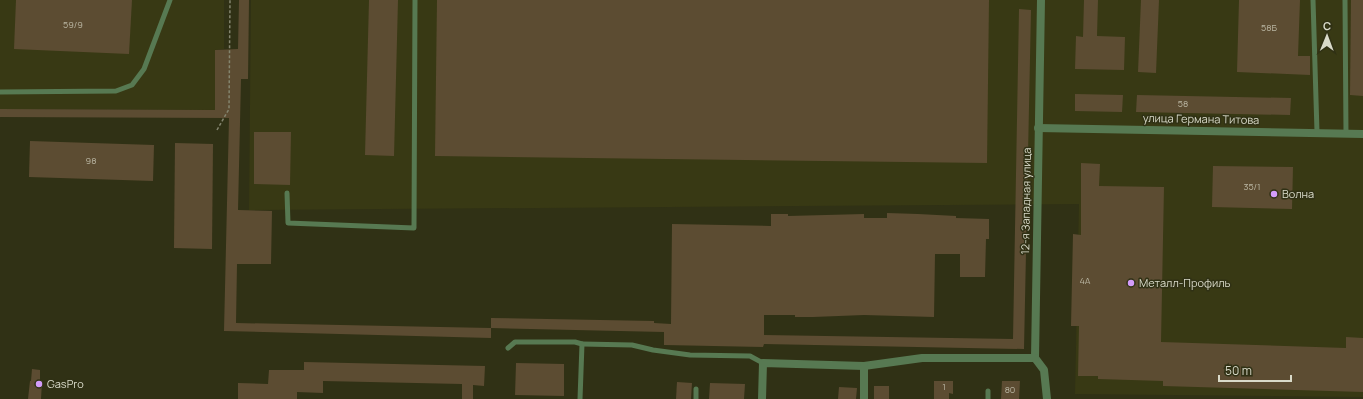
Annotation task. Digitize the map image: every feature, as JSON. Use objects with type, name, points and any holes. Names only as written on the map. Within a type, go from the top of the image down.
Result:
[{"type":"street","name":"12-я Западная улица","points":[[1035,358],[1041,0]]},
{"type":"street","name":"улица Германа Титова","points":[[1038,128],[1363,134]]},
{"type":"street","points":[[762,399],[763,364],[864,366],[922,358],[1035,358],[1044,370],[1047,399]]},
{"type":"street","points":[[864,366],[864,399]]},
{"type":"lane","points":[[0,92],[116,91],[132,85],[144,69],[170,0]]},
{"type":"lane","points":[[287,193],[288,223],[414,228],[415,0]]},
{"type":"lane","points":[[1313,0],[1317,132]]},
{"type":"lane","points":[[1345,0],[1346,133]]},
{"type":"lane","points":[[508,348],[515,342],[575,342],[582,344],[632,345],[652,350],[690,355],[750,356],[763,364]]},
{"type":"lane","points":[[580,399],[582,344]]},
{"type":"lane","points":[[696,389],[696,399]]},
{"type":"lane","points":[[988,391],[988,399]]},
{"type":"path","points":[[217,130],[229,109],[230,0]]},
{"type":"shaded area","points":[[0,0],[224,0],[224,49],[215,50],[215,110],[0,109]]},
{"type":"shaded area","points":[[251,0],[1363,0],[1363,397],[1075,394],[1079,204],[249,210]]},
{"type":"building","points":[[16,0],[132,0],[129,54],[14,49]]},
{"type":"building","points":[[239,0],[249,0],[248,79],[241,79],[238,210],[272,211],[271,264],[237,264],[236,323],[491,328],[491,338],[224,331],[229,118],[0,117],[0,109],[215,110],[215,50],[238,49]]},
{"type":"building","points":[[369,0],[398,0],[394,156],[365,155]]},
{"type":"building","points":[[437,0],[989,0],[987,163],[435,156]]},
{"type":"building","points":[[1084,0],[1098,0],[1097,36],[1125,37],[1124,70],[1075,69],[1076,36],[1083,37]]},
{"type":"building","points":[[1141,0],[1159,0],[1156,73],[1138,72]]},
{"type":"building","points":[[1239,0],[1300,0],[1298,56],[1310,56],[1310,75],[1237,72]]},
{"type":"building","points":[[1351,0],[1363,0],[1363,96],[1350,95]]},
{"type":"building","points":[[1019,9],[1031,10],[1024,349],[764,344],[763,347],[664,345],[664,332],[491,328],[491,318],[654,321],[654,323],[671,324],[672,224],[771,226],[771,214],[788,214],[788,216],[864,214],[864,218],[887,218],[887,213],[989,219],[989,239],[986,239],[985,277],[960,277],[960,254],[935,254],[934,317],[864,315],[795,317],[795,315],[764,315],[764,335],[1013,339]]},
{"type":"building","points":[[1075,94],[1123,95],[1122,112],[1075,111]]},
{"type":"building","points":[[1137,95],[1291,98],[1290,115],[1136,112]]},
{"type":"building","points":[[254,132],[291,132],[290,185],[254,184]]},
{"type":"building","points":[[30,141],[154,145],[153,181],[29,177]]},
{"type":"building","points":[[175,143],[213,144],[212,249],[174,248]]},
{"type":"building","points":[[1081,163],[1100,164],[1099,186],[1164,187],[1161,342],[1346,348],[1346,337],[1363,338],[1363,392],[1163,386],[1163,381],[1098,379],[1098,376],[1078,376],[1079,326],[1071,326],[1073,234],[1081,235]]},
{"type":"building","points":[[1213,166],[1293,167],[1292,209],[1212,207]]},
{"type":"building","points":[[304,362],[485,366],[484,386],[473,385],[473,399],[462,399],[462,384],[323,381],[323,393],[297,392],[297,399],[238,399],[238,383],[268,384],[269,370],[304,370]]},
{"type":"building","points":[[516,363],[564,364],[564,396],[515,395]]},
{"type":"building","points":[[32,369],[40,370],[40,382],[42,382],[41,399],[28,399]]},
{"type":"building","points":[[934,381],[953,381],[953,394],[949,393],[949,399],[934,399]]},
{"type":"building","points":[[1002,381],[1020,381],[1019,399],[1001,399]]},
{"type":"building","points":[[677,382],[692,383],[691,399],[676,399]]},
{"type":"building","points":[[710,383],[745,384],[744,399],[709,399]]},
{"type":"building","points":[[874,386],[889,386],[889,399],[874,399]]},
{"type":"building","points":[[839,387],[857,388],[856,399],[838,399]]},
{"type":"place","name":"Волна","points":[[1274,194]]},
{"type":"place","name":"Металл-Профиль","points":[[1131,283]]},
{"type":"place","name":"GasPro","points":[[39,384]]}]
